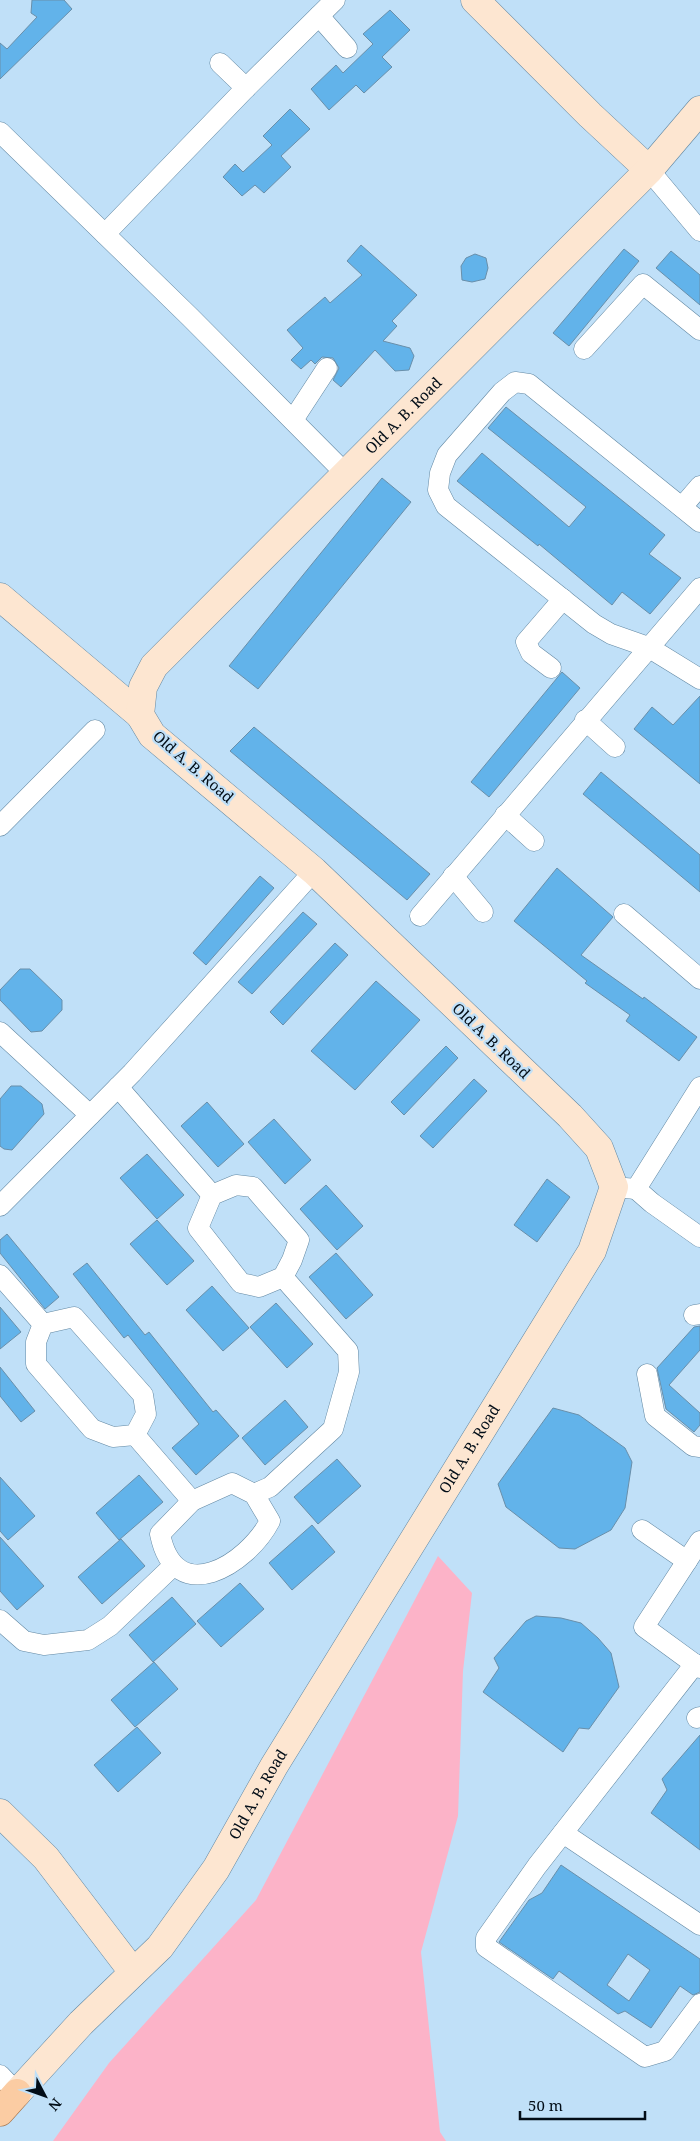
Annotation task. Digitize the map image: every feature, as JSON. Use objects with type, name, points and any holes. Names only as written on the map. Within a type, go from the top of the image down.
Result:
[{"type":"street","points":[[475,0],[590,115],[644,175],[700,231]]},
{"type":"street","points":[[105,234],[324,6],[347,48]]},
{"type":"street","points":[[220,63],[246,88]]},
{"type":"street","name":"Old A. B. Road","points":[[6,2093],[160,1947],[216,1869],[274,1766],[592,1251],[625,1188],[599,1148],[570,1116],[314,871],[152,735],[140,715],[143,687],[154,666],[644,175],[700,110]]},
{"type":"street","points":[[0,132],[346,474]]},
{"type":"street","points":[[584,349],[643,284],[700,330]]},
{"type":"street","points":[[293,420],[327,368]]},
{"type":"street","points":[[700,522],[528,384],[515,382],[502,392],[447,455],[440,473],[438,490],[446,506],[594,624],[611,634],[648,647],[700,679]]},
{"type":"street","points":[[682,507],[700,486]]},
{"type":"street","points":[[420,916],[585,720],[700,588]]},
{"type":"street","points":[[0,597],[140,715]]},
{"type":"street","points":[[551,668],[532,653],[526,642],[563,599]]},
{"type":"street","points":[[585,720],[616,747]]},
{"type":"street","points":[[0,826],[95,730]]},
{"type":"street","points":[[505,815],[534,841]]},
{"type":"street","points":[[0,1206],[118,1086],[314,871]]},
{"type":"street","points":[[453,876],[483,912]]},
{"type":"street","points":[[624,914],[700,979]]},
{"type":"street","points":[[0,1032],[90,1115]]},
{"type":"street","points":[[118,1086],[212,1194]]},
{"type":"street","points":[[700,1087],[625,1188],[652,1203],[700,1237]]},
{"type":"street","points":[[236,1185],[254,1187],[299,1240],[292,1260],[283,1277],[259,1287],[241,1283],[198,1228],[212,1194],[236,1185]]},
{"type":"street","points":[[0,1275],[43,1324]]},
{"type":"street","points":[[254,1494],[270,1487],[333,1429],[349,1372],[348,1350],[283,1277]]},
{"type":"street","points":[[43,1324],[74,1317],[143,1395],[146,1414],[135,1435]]},
{"type":"street","points":[[43,1324],[36,1342],[36,1364],[92,1429],[114,1437],[135,1435]]},
{"type":"street","points":[[647,1374],[655,1416],[694,1446],[700,1447]]},
{"type":"street","points":[[135,1435],[192,1501]]},
{"type":"street","points":[[232,1483],[254,1494],[270,1521],[262,1537],[234,1560],[208,1575],[190,1576],[173,1566],[163,1548],[160,1534],[192,1501],[232,1483]]},
{"type":"street","points":[[642,1530],[687,1561]]},
{"type":"street","points":[[700,1541],[644,1627],[697,1666],[563,1832],[486,1938],[486,1947],[646,2057],[665,2052],[700,2004]]},
{"type":"street","points":[[0,1620],[24,1641],[44,1645],[88,1640],[110,1626],[173,1566]]},
{"type":"street","points":[[0,1813],[46,1858],[133,1972]]},
{"type":"street","points":[[563,1832],[700,1925]]},
{"type":"shaded area","points":[[438,1556],[472,1593],[463,1671],[458,1816],[421,1952],[440,2132],[446,2141],[53,2141],[109,2063],[256,1900]]},
{"type":"building","points":[[32,0],[64,0],[72,9],[0,79],[0,43],[7,49],[37,17],[31,13]]},
{"type":"building","points":[[390,10],[410,30],[382,57],[392,67],[364,93],[356,85],[329,110],[311,89],[336,65],[343,73],[373,44],[363,34]]},
{"type":"building","points":[[290,109],[310,129],[281,156],[291,167],[264,193],[255,185],[242,196],[223,177],[235,164],[243,172],[272,145],[263,136]]},
{"type":"building","points":[[361,245],[417,295],[392,321],[397,326],[383,341],[410,348],[414,356],[409,370],[395,371],[375,350],[341,387],[333,380],[339,368],[333,358],[322,357],[315,364],[311,360],[301,369],[291,360],[303,348],[287,330],[325,297],[330,303],[362,275],[347,261]]},
{"type":"building","points":[[624,249],[639,261],[569,346],[553,333]]},
{"type":"building","points":[[671,251],[700,275],[700,305],[656,268]]},
{"type":"building","points":[[475,254],[486,258],[488,268],[485,279],[472,282],[462,280],[461,266],[466,258]]},
{"type":"building","points":[[506,407],[665,535],[649,554],[681,578],[650,614],[622,592],[612,605],[539,544],[538,546],[457,481],[482,453],[569,527],[586,507],[488,428]]},
{"type":"building","points":[[382,478],[411,502],[258,689],[229,666]]},
{"type":"building","points":[[562,672],[580,688],[489,797],[471,782]]},
{"type":"building","points":[[700,696],[700,784],[634,729],[652,707],[673,725]]},
{"type":"building","points":[[254,727],[430,874],[407,900],[230,751]]},
{"type":"building","points":[[601,772],[700,855],[700,892],[583,794]]},
{"type":"building","points":[[557,868],[613,917],[581,955],[643,999],[644,997],[697,1037],[679,1061],[626,1021],[630,1015],[585,983],[587,981],[514,921]]},
{"type":"building","points":[[260,876],[274,888],[206,965],[193,953]]},
{"type":"building","points":[[303,912],[317,924],[252,994],[238,982]]},
{"type":"building","points":[[335,943],[348,955],[283,1025],[270,1012]]},
{"type":"building","points":[[20,969],[30,969],[62,1000],[62,1010],[42,1031],[31,1032],[0,1000],[0,990]]},
{"type":"building","points":[[376,981],[420,1020],[355,1090],[311,1051]]},
{"type":"building","points":[[446,1046],[458,1058],[404,1115],[391,1102]]},
{"type":"building","points":[[474,1079],[487,1091],[433,1148],[420,1136]]},
{"type":"building","points":[[11,1086],[21,1086],[42,1104],[44,1114],[12,1150],[4,1149],[0,1146],[0,1099]]},
{"type":"building","points":[[207,1102],[244,1144],[218,1167],[181,1126]]},
{"type":"building","points":[[274,1119],[311,1160],[285,1184],[248,1142]]},
{"type":"building","points":[[147,1154],[184,1195],[157,1219],[120,1178]]},
{"type":"building","points":[[547,1179],[570,1197],[537,1242],[514,1225]]},
{"type":"building","points":[[326,1185],[363,1226],[337,1250],[300,1209]]},
{"type":"building","points":[[157,1220],[194,1261],[167,1285],[130,1244]]},
{"type":"building","points":[[7,1234],[59,1297],[45,1309],[0,1253],[0,1240]]},
{"type":"building","points":[[336,1253],[373,1295],[346,1319],[309,1277]]},
{"type":"building","points":[[87,1263],[145,1335],[149,1332],[213,1412],[216,1410],[239,1436],[196,1475],[172,1448],[199,1424],[128,1335],[124,1338],[73,1274]]},
{"type":"building","points":[[212,1286],[249,1328],[223,1351],[186,1310]]},
{"type":"building","points":[[276,1303],[313,1344],[287,1368],[250,1327]]},
{"type":"building","points":[[0,1307],[21,1332],[0,1349]]},
{"type":"building","points":[[700,1326],[700,1350],[669,1385],[700,1413],[700,1425],[694,1432],[666,1409],[657,1368],[694,1327]]},
{"type":"building","points":[[0,1367],[35,1411],[21,1422],[0,1396]]},
{"type":"building","points":[[285,1400],[308,1427],[265,1465],[242,1438]]},
{"type":"building","points":[[553,1408],[579,1415],[625,1448],[632,1462],[625,1508],[611,1530],[575,1549],[559,1548],[506,1507],[498,1484]]},
{"type":"building","points":[[337,1459],[361,1486],[318,1524],[294,1497]]},
{"type":"building","points":[[139,1475],[163,1502],[119,1540],[96,1513]]},
{"type":"building","points":[[0,1477],[35,1516],[8,1540],[0,1531]]},
{"type":"building","points":[[312,1525],[335,1552],[292,1590],[269,1563]]},
{"type":"building","points":[[0,1537],[44,1586],[17,1610],[0,1591]]},
{"type":"building","points":[[121,1539],[145,1566],[102,1604],[78,1577]]},
{"type":"building","points":[[240,1583],[264,1609],[221,1647],[197,1621]]},
{"type":"building","points":[[172,1597],[196,1624],[153,1662],[129,1635]]},
{"type":"building","points":[[536,1616],[561,1618],[581,1623],[611,1653],[619,1687],[589,1729],[579,1728],[563,1752],[483,1692],[499,1668],[494,1658],[526,1621]]},
{"type":"building","points":[[154,1662],[178,1689],[135,1727],[111,1700]]},
{"type":"building","points":[[137,1727],[161,1753],[118,1792],[94,1765]]},
{"type":"building","points":[[700,1735],[700,1850],[651,1813],[667,1790],[662,1779]]},
{"type":"building","points":[[561,1865],[700,1959],[700,1992],[693,1995],[680,1986],[651,2028],[625,2011],[618,2014],[559,1971],[553,1979],[499,1942],[529,1900],[542,1893]],"holes":[[[628,1954],[650,1970],[629,2001],[607,1985]]]}]
